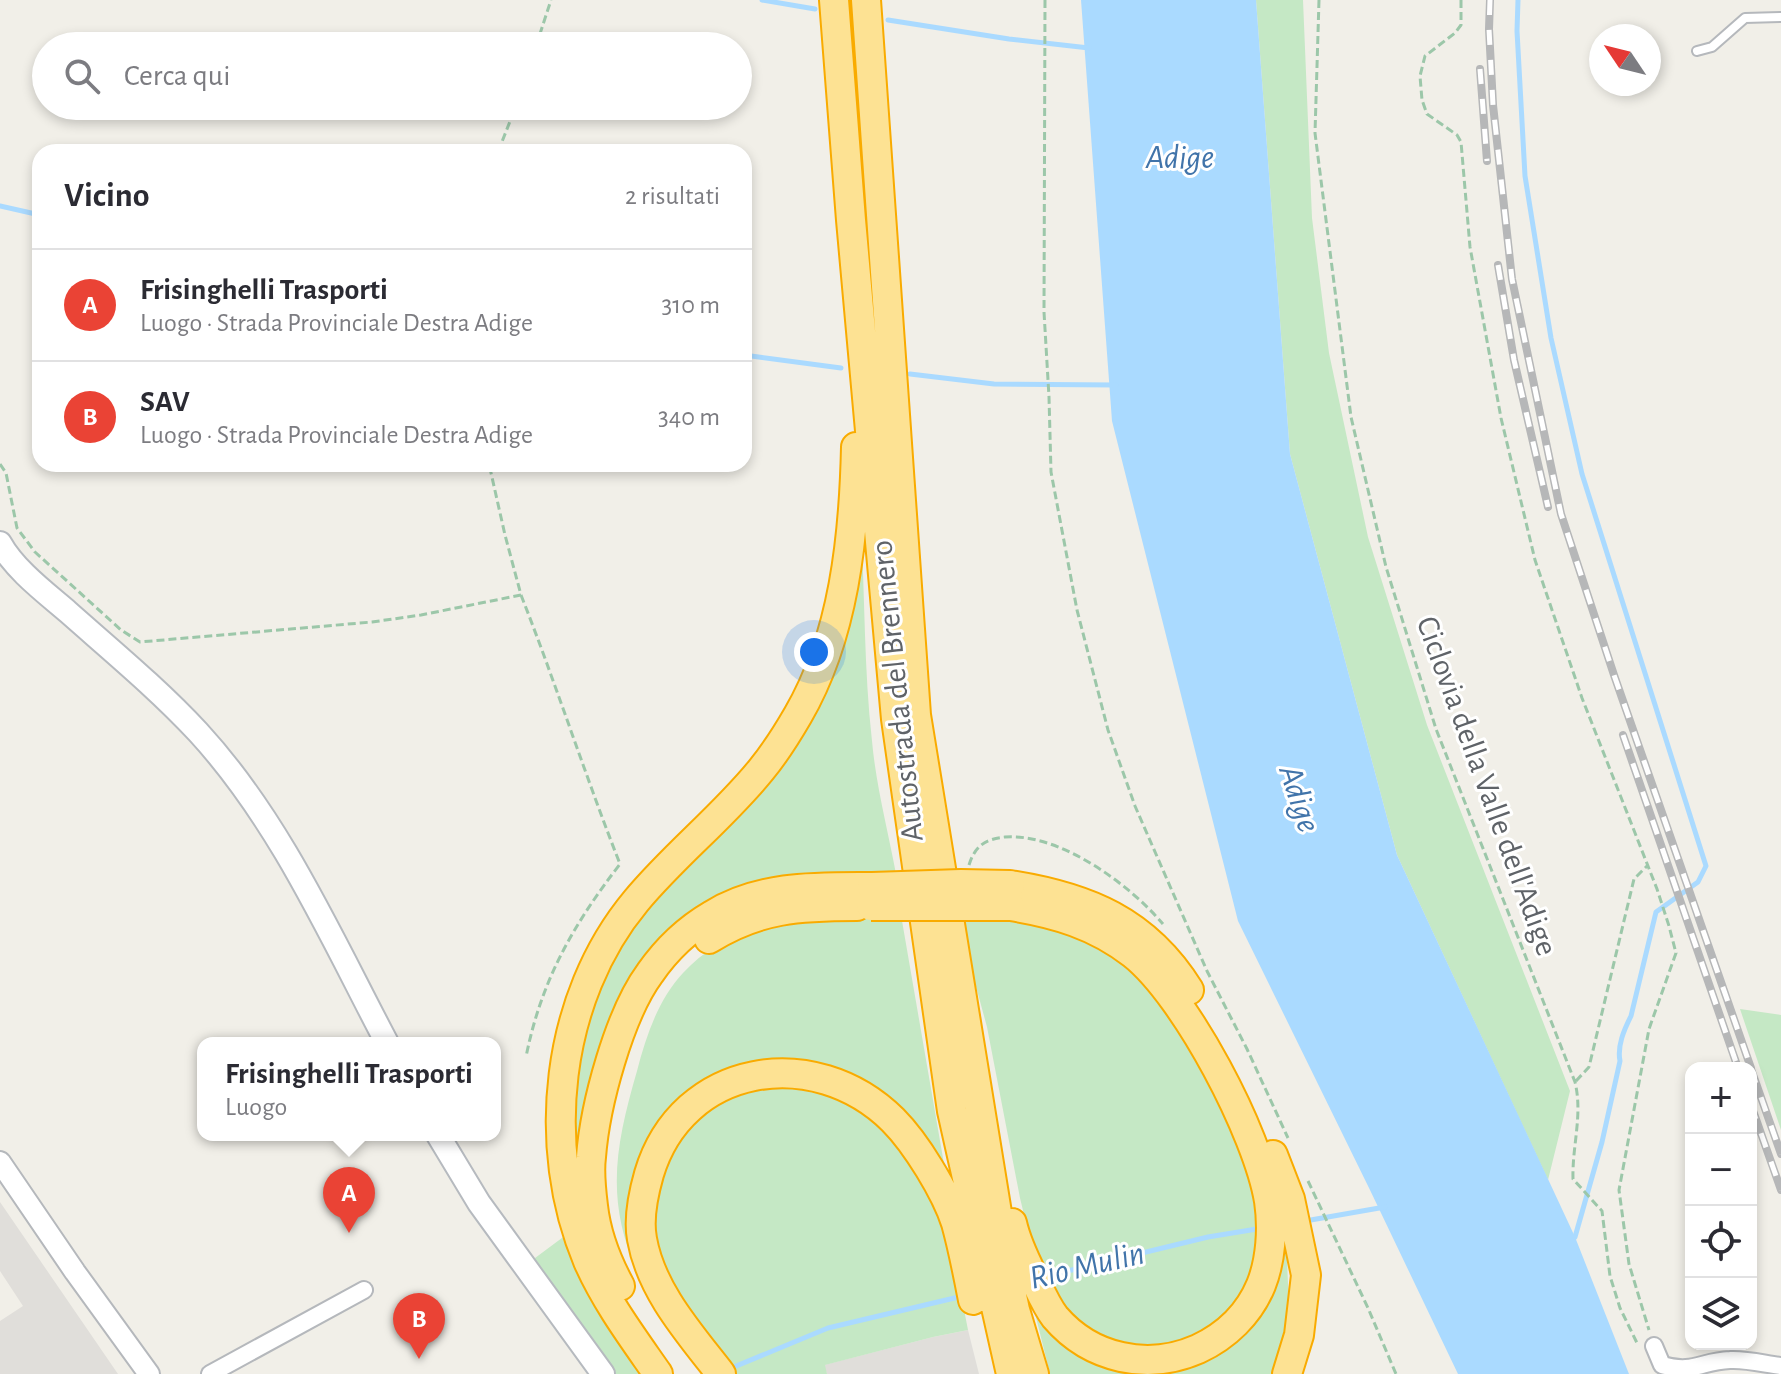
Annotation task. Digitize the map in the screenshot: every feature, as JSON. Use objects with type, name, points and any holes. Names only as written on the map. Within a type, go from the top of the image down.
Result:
[{"type":"highway","name":"Autostrada del Brennero","points":[[834,0],[896,719],[952,1111],[996,1265]]},
{"type":"highway","name":"Autostrada del Brennero","points":[[866,0],[916,715],[971,1056],[996,1265],[996,1314],[1011,1374]]},
{"type":"highway","points":[[721,1374],[683,1365],[607,1299],[577,1232],[566,1184],[561,1081],[571,1034],[592,973],[623,918],[655,879],[761,770],[799,713],[823,663],[841,599],[855,501],[861,326]]},
{"type":"highway","points":[[683,1365],[628,1300],[612,1270],[593,1207],[590,1159],[594,1138],[607,1078],[621,1030],[635,997],[650,973],[683,936],[712,915],[746,899],[815,887],[872,896],[961,884],[1010,896],[1066,896],[1118,919],[1163,954],[1175,968],[1203,1012],[1260,1119],[1279,1201],[1299,1238],[1306,1275],[1299,1335],[1287,1374]]},
{"type":"highway","points":[[683,1365],[642,1239],[645,1188],[653,1161],[677,1122],[717,1088],[756,1075],[784,1072],[814,1075],[839,1083],[873,1103],[914,1146],[955,1221],[996,1265],[1044,1300],[1064,1326],[1105,1353],[1141,1361],[1162,1360],[1187,1354],[1228,1331],[1250,1306],[1261,1284],[1279,1201]]},
{"type":"highway","points":[[990,1374],[996,1314],[996,1265]]},
{"type":"highway","name":"Autostrada del Brennero","points":[[996,1314],[1034,1374]]},
{"type":"main road","points":[[0,543],[33,581],[152,686],[198,732],[228,768],[286,854],[384,1037]]},
{"type":"main road","points":[[0,560],[33,581]]},
{"type":"main road","points":[[442,1141],[479,1203],[603,1374]]},
{"type":"street","points":[[0,1162],[149,1374]]},
{"type":"street","points":[[210,1374],[364,1290]]},
{"type":"street","points":[[1646,1346],[1662,1365],[1677,1372],[1728,1359],[1781,1366]]},
{"type":"lane","points":[[1697,51],[1712,47],[1745,18],[1781,17]]},
{"type":"path","points":[[541,32],[551,0]]},
{"type":"path","points":[[1045,0],[1044,312],[1051,472],[1077,610],[1108,730],[1135,806],[1207,971],[1292,1147]]},
{"type":"path","name":"Ciclovia della Valle dell'Adige","points":[[1319,0],[1315,133],[1351,417],[1386,567],[1436,729],[1575,1082],[1579,1099],[1572,1157],[1573,1179],[1602,1211],[1610,1276],[1620,1308],[1646,1346]]},
{"type":"path","points":[[1461,0],[1461,25],[1425,56],[1420,76],[1422,100],[1427,114],[1457,135],[1461,142],[1470,247],[1501,418],[1535,560],[1582,698],[1657,889],[1676,953],[1649,1029],[1619,1190],[1629,1264],[1646,1346]]},
{"type":"path","points":[[501,144],[511,120]]},
{"type":"path","points":[[0,464],[6,473],[17,528],[35,552],[121,630],[140,642],[372,622],[521,595]]},
{"type":"path","points":[[491,472],[521,595],[620,864],[581,917],[552,970],[534,1018],[526,1057]]},
{"type":"path","points":[[1575,1082],[1589,1067],[1634,879],[1648,865]]},
{"type":"path","points":[[1305,1174],[1396,1374]]},
{"type":"shaded area","points":[[0,1202],[118,1374],[0,1374],[0,1321],[23,1306],[0,1271]]},
{"type":"shaded area","points":[[968,1330],[979,1374],[827,1374],[824,1365],[933,1337]]},
{"type":"green space","points":[[1256,0],[1303,0],[1312,218],[1329,353],[1368,537],[1427,725],[1570,1091],[1548,1180],[1397,855],[1290,454]]},
{"type":"green space","points":[[861,527],[869,714],[879,791],[896,874],[759,887],[626,992],[578,1210],[570,1067],[621,933],[765,776]]},
{"type":"green space","points":[[977,912],[1073,928],[1134,968],[1188,1036],[1255,1175],[1260,1205],[1252,1284],[1217,1327],[1147,1354],[1076,1326],[1034,1256],[987,1027],[959,924]]},
{"type":"green space","points":[[901,915],[948,1187],[815,1067],[667,1121],[641,1279],[622,1226],[617,1175],[619,1150],[644,1045],[654,1019],[674,984],[707,952],[760,924]]},
{"type":"green space","points":[[1740,1009],[1781,1015],[1781,1130]]},
{"type":"green space","points":[[798,1083],[859,1106],[907,1152],[941,1217],[968,1330],[825,1365],[827,1374],[732,1374],[658,1263],[651,1203],[680,1134],[726,1095]]},
{"type":"green space","points":[[570,1232],[650,1374],[616,1374],[531,1261]]},
{"type":"green space","points":[[1286,1238],[1289,1306],[1271,1374],[1050,1374],[1032,1301],[1051,1330],[1193,1361]]},
{"type":"water","name":"Adige","points":[[1081,0],[1256,0],[1290,454],[1397,855],[1575,1237],[1629,1374],[1458,1374],[1238,921],[1112,421]]},
{"type":"waterway","points":[[762,0],[815,9]]},
{"type":"waterway","points":[[1518,0],[1525,176],[1551,338],[1582,474],[1706,866],[1698,882],[1656,912],[1631,1016],[1620,1044],[1620,1061],[1602,1142],[1575,1237]]},
{"type":"waterway","points":[[888,20],[1089,48]]},
{"type":"waterway","points":[[0,206],[32,213]]},
{"type":"waterway","points":[[752,356],[841,368]]},
{"type":"waterway","points":[[910,374],[994,384],[1116,385]]},
{"type":"waterway","name":"Rio Mulin","points":[[1305,1221],[1385,1207]]},
{"type":"waterway","name":"Rio Mulin","points":[[1043,1277],[1208,1237],[1263,1228]]},
{"type":"waterway","name":"Rio Mulin","points":[[729,1369],[828,1328],[963,1296]]},
{"type":"railway","points":[[1490,0],[1493,105],[1512,279],[1561,514],[1749,1062]]},
{"type":"railway","points":[[1480,69],[1487,161]]},
{"type":"railway","points":[[1498,265],[1514,360],[1548,507]]},
{"type":"railway","points":[[1623,735],[1736,1062]]},
{"type":"railway","points":[[1757,1086],[1781,1154]]},
{"type":"railway","points":[[1757,1122],[1781,1190]]},
{"type":"place","name":"Frisinghelli Trasporti","points":[[349,1233]]},
{"type":"place","name":"SAV","points":[[419,1359]]}]
